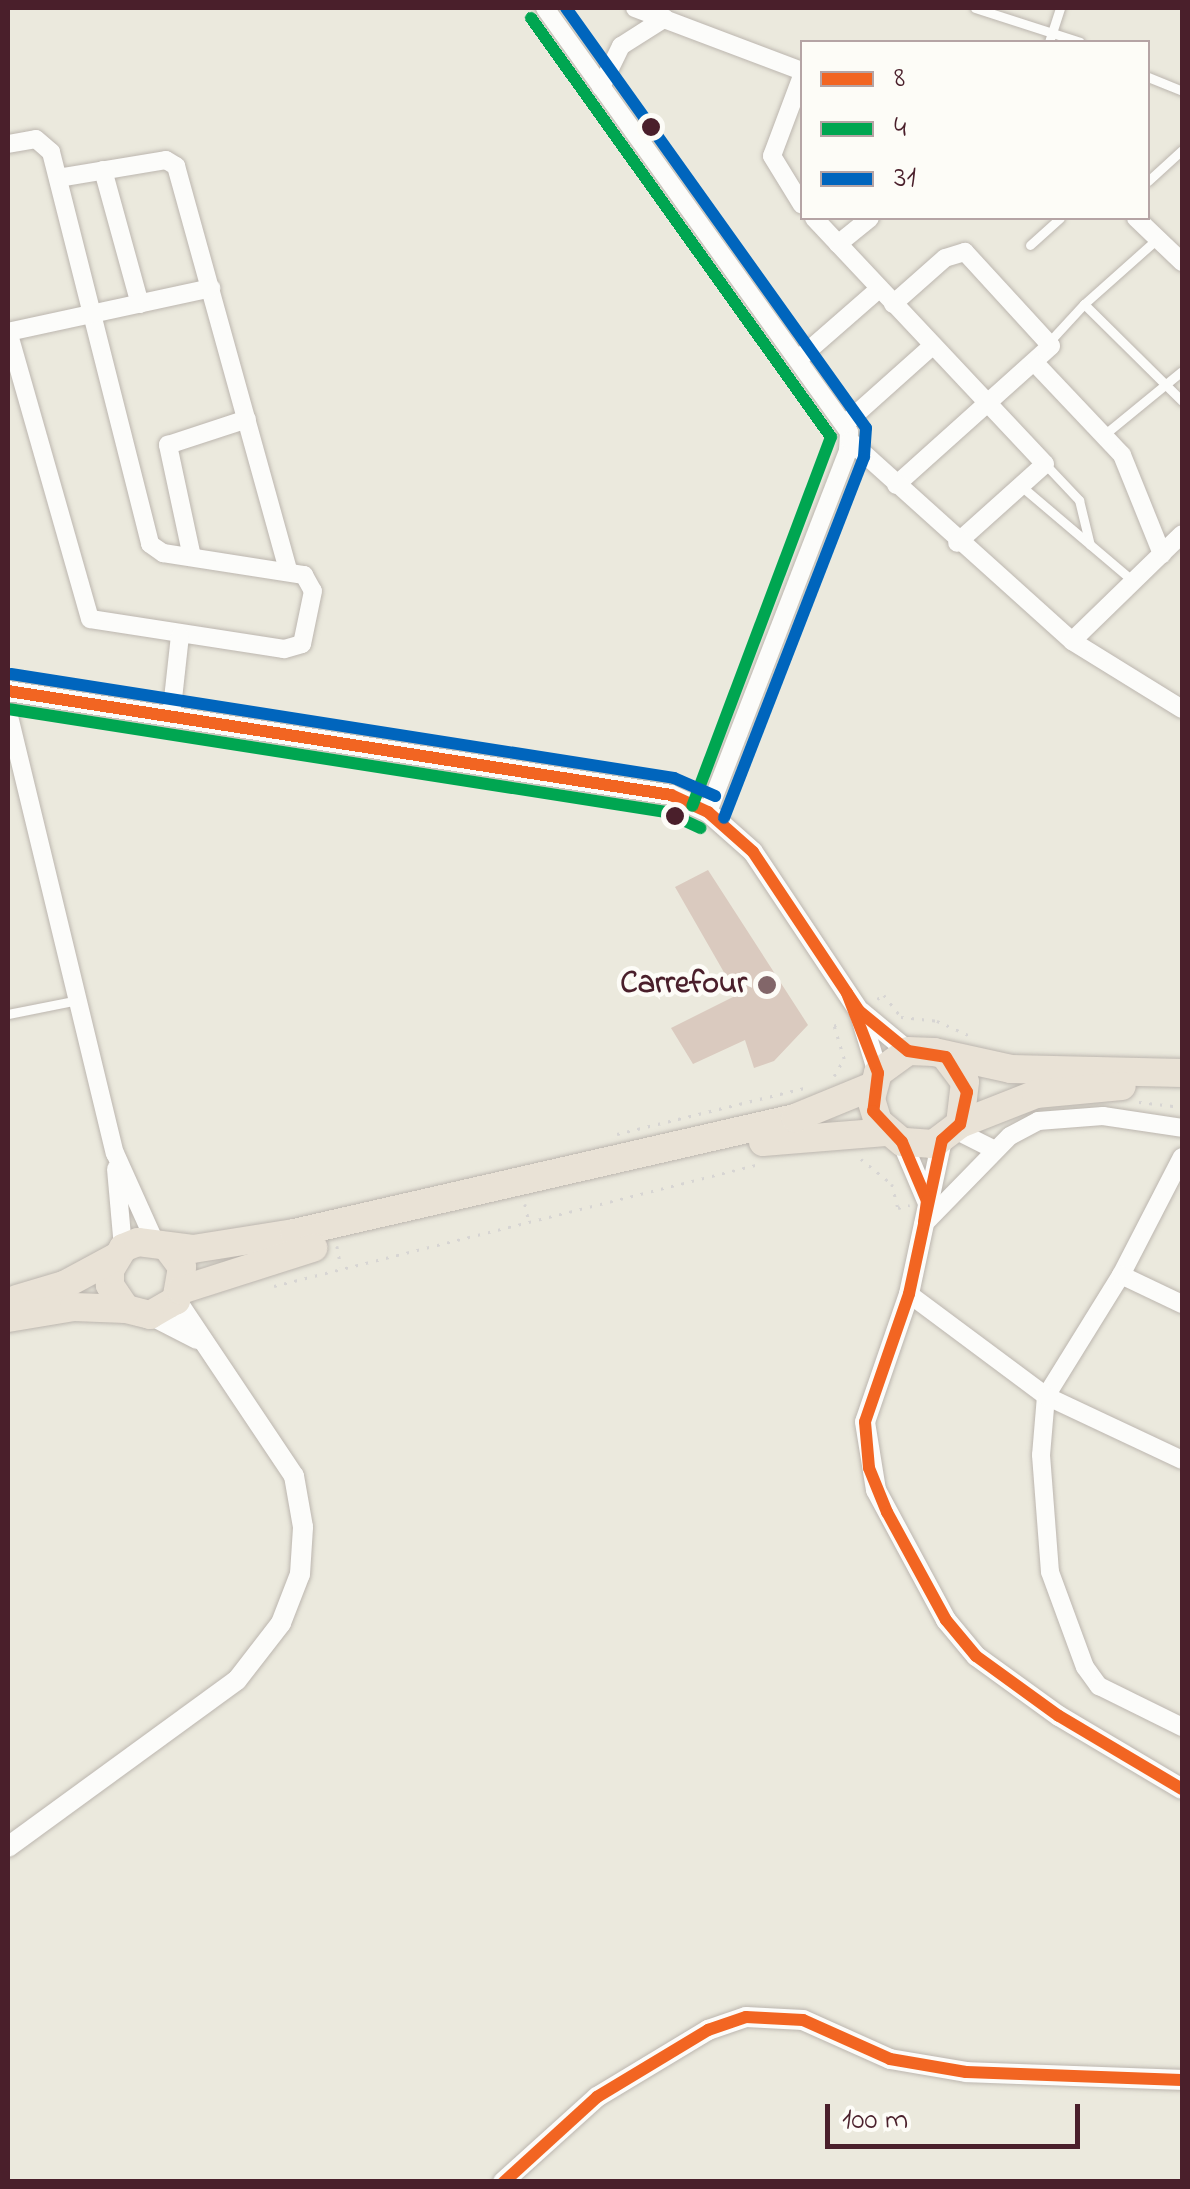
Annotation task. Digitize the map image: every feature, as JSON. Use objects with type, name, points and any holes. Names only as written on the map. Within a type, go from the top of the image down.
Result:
[{"type":"highway","points":[[8,1301],[64,1284],[120,1252],[161,1244],[220,1247],[294,1233],[795,1118],[876,1080],[908,1051],[1011,1068],[1182,1074]]},
{"type":"highway","points":[[946,1057],[965,1082],[952,1131]]},
{"type":"highway","points":[[876,1080],[874,1111],[894,1137]]},
{"type":"highway","points":[[8,1318],[74,1307],[138,1312],[179,1295],[663,1175],[786,1138],[894,1137],[952,1131],[1036,1094],[1091,1086],[1182,1091]]},
{"type":"highway","points":[[161,1244],[182,1266],[179,1295]]},
{"type":"highway","points":[[120,1252],[110,1285],[138,1312]]},
{"type":"street","points":[[545,8],[800,358],[848,432],[896,485],[1072,641],[1182,708]]},
{"type":"street","points":[[634,8],[800,73]]},
{"type":"street","points":[[601,87],[621,46],[664,18]]},
{"type":"street","points":[[800,79],[772,156],[800,202]]},
{"type":"street","points":[[8,144],[41,140],[58,178],[90,314],[148,538],[159,551],[288,571],[313,584],[306,640],[297,648],[102,625],[86,613],[8,332],[90,314],[140,304],[211,288]]},
{"type":"street","points":[[58,178],[174,163],[288,571]]},
{"type":"street","points":[[103,170],[140,304]]},
{"type":"street","points":[[816,220],[986,406],[1045,464],[957,543]]},
{"type":"street","points":[[838,244],[868,220]]},
{"type":"street","points":[[1138,220],[1182,262]]},
{"type":"street","points":[[893,304],[945,258],[964,252],[1049,342],[1048,353],[896,485]]},
{"type":"street","points":[[800,358],[879,288]]},
{"type":"street","points":[[708,812],[848,432],[932,346]]},
{"type":"street","points":[[1036,364],[1122,455],[1175,545],[1072,641]]},
{"type":"street","points":[[192,557],[168,445],[247,419]]},
{"type":"street","points":[[170,716],[180,636]]},
{"type":"street","points":[[8,691],[672,794],[708,812],[753,852],[860,1010],[908,1051]]},
{"type":"street","points":[[8,712],[115,1154],[120,1252]]},
{"type":"street","points":[[860,1010],[876,1080]]},
{"type":"street","points":[[923,1225],[995,1150],[1038,1122],[1103,1116],[1182,1128]]},
{"type":"street","points":[[995,1150],[952,1131],[926,1201],[908,1294],[870,1398],[865,1444],[876,1490],[954,1630],[992,1670],[1182,1789]]},
{"type":"street","points":[[894,1137],[926,1201]]},
{"type":"street","points":[[115,1154],[161,1244]]},
{"type":"street","points":[[1182,1157],[1121,1276],[1046,1396],[1041,1455],[1050,1572],[1085,1667],[1099,1686],[1182,1727]]},
{"type":"street","points":[[1121,1276],[1182,1304]]},
{"type":"street","points":[[908,1294],[1046,1396],[1182,1460]]},
{"type":"street","points":[[8,1847],[216,1698],[260,1653],[292,1598],[304,1552],[294,1476],[197,1339],[179,1295]]},
{"type":"street","points":[[138,1312],[197,1339]]},
{"type":"street","points":[[504,2182],[597,2097],[708,2030],[746,2017],[803,2020],[890,2059],[966,2072],[1182,2080]]},
{"type":"lane","points":[[974,8],[1076,40]]},
{"type":"lane","points":[[1050,40],[1060,8]]},
{"type":"lane","points":[[1150,78],[1182,91]]},
{"type":"lane","points":[[1150,179],[1182,150]]},
{"type":"lane","points":[[1030,245],[1058,220]]},
{"type":"lane","points":[[1049,342],[1084,304],[1157,239]]},
{"type":"lane","points":[[1084,304],[1182,401]]},
{"type":"lane","points":[[1105,434],[1182,370]]},
{"type":"lane","points":[[1045,464],[1079,500],[1090,545]]},
{"type":"lane","points":[[1020,486],[1133,582]]},
{"type":"lane","points":[[8,1014],[78,1000]]},
{"type":"path","points":[[600,1138],[819,1084],[842,1068],[845,1048],[834,1026],[884,994],[901,1017],[938,1021],[973,1038]]},
{"type":"path","points":[[850,1154],[892,1184],[898,1208],[926,1201]]},
{"type":"path","points":[[273,1286],[339,1255],[663,1175],[771,1161]]},
{"type":"path","points":[[8,1623],[8,1687]]},
{"type":"building","points":[[708,870],[808,1025],[774,1061],[754,1068],[745,1040],[693,1064],[671,1028],[737,995],[675,887]]},
{"type":"transit line","name":"31","points":[[566,8],[866,428],[864,457],[724,818]]},
{"type":"transit line","name":"4","points":[[531,18],[831,437],[692,806]]},
{"type":"transit line","name":"31","points":[[11,674],[674,778],[715,796]]},
{"type":"transit line","name":"8","points":[[8,691],[671,795],[708,812],[753,852],[859,1011],[908,1051],[946,1057],[967,1092],[960,1124],[942,1140],[909,1294],[865,1422],[869,1468],[887,1512],[946,1620],[976,1656],[1059,1716],[1182,1789]]},
{"type":"transit line","name":"4","points":[[8,709],[666,812],[701,828]]},
{"type":"transit line","name":"8","points":[[847,993],[878,1073],[873,1111],[902,1142],[927,1201],[924,1223]]},
{"type":"transit line","name":"8","points":[[504,2182],[597,2097],[708,2030],[746,2017],[803,2020],[890,2059],[966,2072],[1182,2080]]},
{"type":"place","name":"Carrefour","points":[[767,985]]}]
